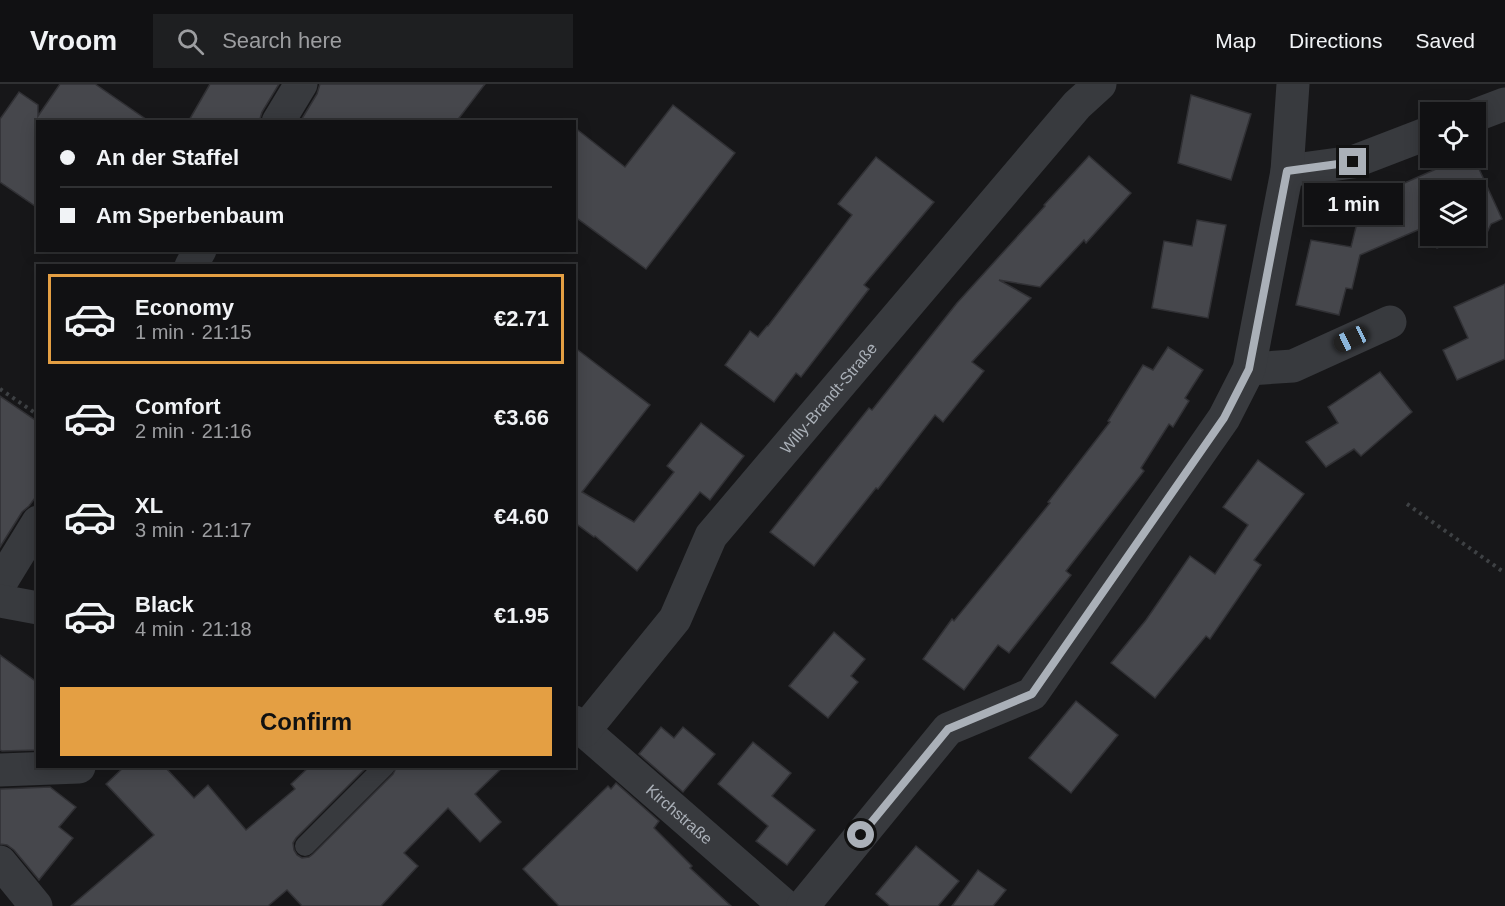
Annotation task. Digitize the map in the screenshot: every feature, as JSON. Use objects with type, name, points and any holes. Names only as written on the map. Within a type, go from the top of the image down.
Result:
[{"type":"street","points":[[279,120],[301,84]]},
{"type":"street","name":"Willy-Brandt-Straße","points":[[579,726],[675,619],[711,536],[1070,114],[1100,84]]},
{"type":"street","points":[[803,906],[948,729],[1032,694],[1224,418],[1249,369],[1287,171],[1293,84]]},
{"type":"street","points":[[1486,111],[1505,104]]},
{"type":"street","points":[[1287,171],[1353,162],[1420,136]]},
{"type":"street","points":[[1249,369],[1293,366],[1390,322]]},
{"type":"street","points":[[0,584],[36,525]]},
{"type":"street","points":[[0,601],[36,608]]},
{"type":"street","name":"Kirchstraße","points":[[579,726],[785,906]]},
{"type":"street","points":[[0,770],[53,768]]},
{"type":"street","points":[[0,862],[36,906]]},
{"type":"lane","points":[[305,846],[383,768]]},
{"type":"path","points":[[0,390],[36,414]]},
{"type":"path","points":[[1407,504],[1505,573]]},
{"type":"building","points":[[60,84],[95,84],[147,120],[36,120],[36,207],[0,182],[0,119],[19,92],[38,105],[38,116]]},
{"type":"building","points":[[210,84],[279,84],[260,120],[189,120]]},
{"type":"building","points":[[320,84],[485,84],[458,120],[301,120],[317,94]]},
{"type":"building","points":[[1191,95],[1251,114],[1231,180],[1178,163]]},
{"type":"building","points":[[673,105],[735,153],[646,269],[576,217],[576,129],[625,167]]},
{"type":"building","points":[[1089,156],[1131,193],[1086,243],[1084,240],[1040,287],[999,280],[1031,298],[972,362],[984,371],[943,422],[935,415],[814,566],[770,532],[869,408],[872,410],[957,303]]},
{"type":"building","points":[[876,157],[934,202],[864,285],[869,289],[801,377],[796,373],[774,402],[725,365],[750,331],[758,337],[768,326],[852,215],[838,204]]},
{"type":"building","points":[[1438,168],[1479,168],[1484,180],[1420,180],[1420,229],[1360,255],[1352,289],[1346,288],[1339,315],[1296,305],[1311,240],[1351,247],[1358,219],[1330,210],[1389,185],[1391,189]]},
{"type":"building","points":[[1486,184],[1502,219],[1491,224],[1486,235]]},
{"type":"building","points":[[1197,220],[1226,225],[1208,318],[1152,308],[1164,241],[1192,246]]},
{"type":"building","points":[[1505,284],[1505,359],[1457,380],[1443,350],[1468,338],[1454,307]]},
{"type":"building","points":[[1168,347],[1203,370],[1185,398],[1189,401],[1173,427],[1169,424],[1141,468],[1144,471],[1066,571],[1071,575],[1009,653],[998,645],[964,690],[923,659],[952,619],[954,621],[1050,503],[1048,502],[1110,422],[1108,421],[1143,365],[1153,370]]},
{"type":"building","points":[[576,349],[650,405],[582,492],[634,522],[674,472],[667,466],[701,423],[744,456],[710,500],[700,492],[637,571],[576,524]]},
{"type":"building","points":[[1380,372],[1412,412],[1361,456],[1354,449],[1326,467],[1306,442],[1338,423],[1328,407]]},
{"type":"building","points":[[0,396],[36,421],[36,497],[22,512],[0,547]]},
{"type":"building","points":[[1258,460],[1304,494],[1254,560],[1261,565],[1210,639],[1206,636],[1155,698],[1111,663],[1146,620],[1190,556],[1215,574],[1248,525],[1223,507]]},
{"type":"building","points":[[834,632],[865,659],[851,676],[858,682],[828,718],[789,686]]},
{"type":"building","points":[[0,655],[36,682],[36,750],[0,750]]},
{"type":"building","points":[[1076,701],[1118,735],[1071,793],[1029,758]]},
{"type":"building","points":[[661,727],[674,738],[683,727],[715,754],[683,792],[639,754]]},
{"type":"building","points":[[753,742],[791,773],[772,796],[815,830],[787,865],[756,841],[768,826],[718,784]]},
{"type":"building","points":[[123,768],[166,768],[194,798],[208,785],[246,830],[295,789],[291,784],[308,768],[366,768],[296,838],[293,843],[294,850],[302,858],[313,854],[393,774],[396,768],[502,768],[475,794],[501,822],[480,842],[448,808],[404,853],[418,866],[381,906],[302,906],[287,890],[268,906],[71,906],[154,835],[106,784]]},
{"type":"building","points":[[616,783],[659,821],[654,828],[692,866],[690,868],[731,906],[559,906],[523,869],[608,786],[611,789]]},
{"type":"building","points":[[50,787],[76,807],[59,827],[73,838],[39,880],[14,850],[7,845],[0,844],[0,789]]},
{"type":"building","points":[[916,846],[959,881],[938,906],[890,906],[876,894]]},
{"type":"building","points":[[978,870],[1006,890],[993,906],[952,906]]},
{"type":"route","points":[[861,835],[948,729],[1032,694],[1224,418],[1249,369],[1287,171],[1353,162]]}]
